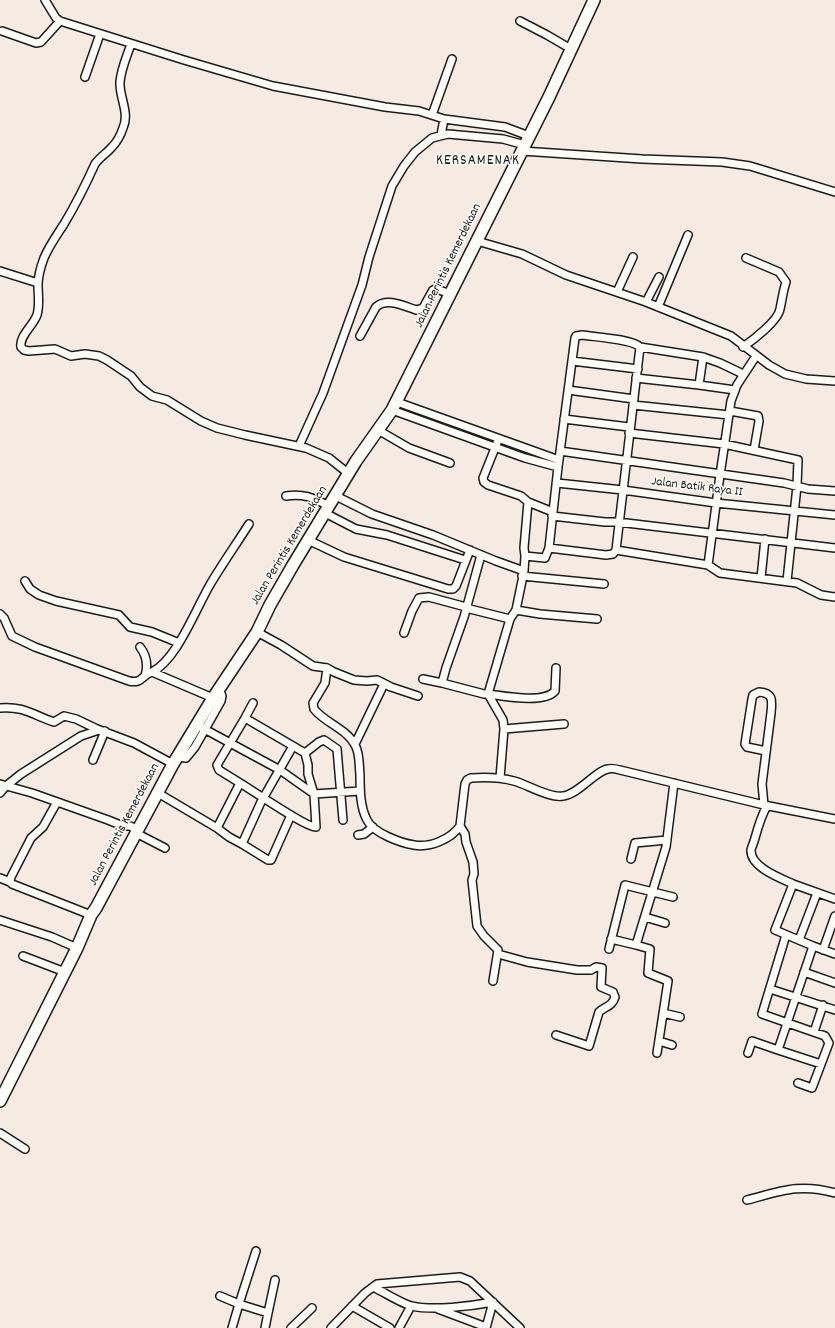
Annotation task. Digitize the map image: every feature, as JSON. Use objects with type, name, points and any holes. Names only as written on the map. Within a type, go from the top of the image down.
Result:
[{"type":"main road","name":"Jalan Perintis Kemerdekaan","points":[[0,1101],[77,948],[91,915],[175,761],[200,727],[216,693],[258,632],[270,605],[308,540],[349,474],[395,406],[549,97],[594,0]]},
{"type":"street","points":[[45,0],[52,13],[60,21],[131,44],[273,86],[386,107],[419,111],[444,119],[505,127],[525,144]]},
{"type":"street","points":[[2,31],[36,42],[41,42],[60,21]]},
{"type":"street","points":[[520,21],[571,49]]},
{"type":"street","points":[[85,77],[100,34]]},
{"type":"street","points":[[131,44],[120,78],[120,88],[125,119],[123,128],[113,146],[99,158],[95,164],[77,201],[49,248],[41,269],[38,283],[39,308],[35,321],[23,337],[21,347],[24,350],[34,351],[55,349],[68,356],[91,354],[98,356],[107,360],[131,376],[140,387],[152,396],[167,400],[201,421],[216,428],[245,436],[299,446],[312,450],[329,458],[349,474]]},
{"type":"street","points":[[432,115],[452,59]]},
{"type":"street","points":[[441,135],[444,119]]},
{"type":"street","points":[[471,123],[471,137]]},
{"type":"street","points":[[299,446],[323,393],[362,285],[369,257],[392,186],[404,166],[415,152],[432,138],[451,134],[503,139],[525,144],[642,159],[722,162],[750,166],[835,192]]},
{"type":"street","points":[[658,307],[688,235]]},
{"type":"street","points":[[477,241],[522,254],[566,275],[646,302],[731,336],[743,347],[785,374],[806,379],[835,381]]},
{"type":"street","points":[[617,292],[633,257]]},
{"type":"street","points":[[743,347],[760,335],[780,311],[780,305],[786,282],[778,272],[746,258]]},
{"type":"street","points":[[0,271],[38,283]]},
{"type":"street","points":[[646,302],[659,277]]},
{"type":"street","points":[[360,336],[379,304],[389,302],[420,310],[423,308],[434,290],[436,289],[451,294]]},
{"type":"street","points":[[525,556],[545,558],[549,548],[558,464],[575,338],[579,335],[630,342],[640,347],[703,357],[720,362],[743,374]]},
{"type":"street","points":[[549,548],[606,555],[613,554],[616,550],[618,522],[627,461],[629,430],[640,347]]},
{"type":"street","points":[[708,565],[731,401],[743,374],[756,356]]},
{"type":"street","points":[[699,384],[703,357]]},
{"type":"street","points":[[572,361],[638,369]]},
{"type":"street","points":[[636,378],[699,384],[735,390]]},
{"type":"street","points":[[568,390],[633,402],[758,416],[759,421],[754,450]]},
{"type":"street","points":[[395,406],[460,425],[528,450],[558,464]]},
{"type":"street","points":[[395,406],[456,433],[525,458],[558,464]]},
{"type":"street","points":[[564,420],[724,444],[798,460],[788,581]]},
{"type":"street","points":[[456,433],[460,425]]},
{"type":"street","points":[[378,430],[409,448],[450,463]]},
{"type":"street","points":[[498,439],[483,478],[484,482],[488,485],[521,496],[528,502],[553,514],[605,522],[618,522],[835,548]]},
{"type":"street","points":[[525,458],[528,450]]},
{"type":"street","points":[[560,451],[797,486],[808,489],[835,491]]},
{"type":"street","name":"Jalan Batik Raya II","points":[[557,483],[716,503],[835,515]]},
{"type":"street","points":[[286,496],[297,494],[306,495],[356,529],[387,535],[465,560]]},
{"type":"street","points":[[336,496],[372,514],[433,535],[523,573],[604,584]]},
{"type":"street","points":[[500,778],[504,729],[503,720],[488,694],[510,619],[516,610],[525,556],[524,548],[528,502]]},
{"type":"street","points":[[0,614],[4,618],[12,636],[35,647],[130,681],[137,682],[162,666],[179,643],[211,584],[249,524]]},
{"type":"street","points":[[308,540],[344,557],[448,589],[453,589],[456,586],[470,550]]},
{"type":"street","points":[[760,578],[765,540]]},
{"type":"street","points":[[616,550],[708,565],[720,573],[788,581],[797,583],[821,595],[835,597]]},
{"type":"street","points":[[442,683],[455,645],[481,555]]},
{"type":"street","points":[[25,581],[30,589],[39,595],[56,601],[119,615],[130,627],[152,632],[179,643]]},
{"type":"street","points":[[404,633],[412,611],[419,598],[429,597],[510,619]]},
{"type":"street","points":[[516,610],[540,614],[597,619]]},
{"type":"street","points":[[258,632],[313,666],[327,668],[354,680],[377,680],[418,696]]},
{"type":"street","points":[[140,647],[145,656],[147,667],[145,676]]},
{"type":"street","points":[[327,668],[326,683],[313,703],[314,709],[351,738],[355,744],[359,765],[360,791],[367,821],[373,827],[393,839],[407,844],[417,846],[440,841],[451,836],[460,826],[465,784],[467,780],[471,778],[500,778],[515,781],[546,793],[560,796],[570,794],[599,773],[608,769],[620,770],[766,806],[835,819]]},
{"type":"street","points":[[423,679],[484,694],[522,699],[550,695],[555,691],[556,668]]},
{"type":"street","points":[[152,672],[216,693]]},
{"type":"street","points":[[355,744],[384,684]]},
{"type":"street","points":[[766,751],[747,747],[745,744],[753,695],[759,692],[768,694],[771,697],[772,702],[762,784],[766,806],[761,816],[751,849],[753,860],[764,870],[792,884],[835,900]]},
{"type":"street","points":[[245,718],[305,753],[308,774],[314,794],[316,827],[291,815],[219,770],[217,767],[253,703]]},
{"type":"street","points":[[0,708],[19,708],[54,722],[67,716],[175,761]]},
{"type":"street","points":[[504,729],[564,724]]},
{"type":"street","points":[[200,727],[280,770],[314,794],[360,791]]},
{"type":"street","points":[[93,760],[99,729]]},
{"type":"street","points":[[2,787],[81,736],[99,729]]},
{"type":"street","points":[[305,753],[322,740],[327,741],[335,747],[338,752],[343,820]]},
{"type":"street","points":[[242,844],[264,797],[293,746]]},
{"type":"street","points":[[301,784],[308,774]]},
{"type":"street","points":[[217,828],[240,783]]},
{"type":"street","points":[[636,945],[666,848],[674,783]]},
{"type":"street","points":[[2,787],[32,793],[123,826],[131,826],[165,848]]},
{"type":"street","points":[[158,793],[268,860],[271,860],[291,815]]},
{"type":"street","points":[[10,882],[11,877],[31,838],[43,827],[57,802]]},
{"type":"street","points":[[460,826],[465,834],[466,842],[473,862],[474,874],[472,880],[477,926],[484,936],[497,948],[498,954],[493,981]]},
{"type":"street","points":[[358,835],[364,834],[373,827]]},
{"type":"street","points":[[632,859],[635,843],[667,840]]},
{"type":"street","points":[[0,878],[91,915]]},
{"type":"street","points":[[792,884],[775,930],[835,954]]},
{"type":"street","points":[[608,949],[625,885],[673,897]]},
{"type":"street","points":[[799,940],[817,893]]},
{"type":"street","points":[[823,950],[833,926],[835,916]]},
{"type":"street","points":[[645,917],[665,923]]},
{"type":"street","points":[[0,920],[52,937],[77,948]]},
{"type":"street","points":[[786,935],[762,1014],[825,1036],[828,1043],[812,1088],[798,1083]]},
{"type":"street","points":[[611,939],[650,949],[648,973],[668,981],[657,1053]]},
{"type":"street","points":[[778,1050],[813,946]]},
{"type":"street","points":[[498,954],[527,962],[577,970],[591,970],[596,967],[602,968],[601,987],[613,992],[615,997],[611,1005],[599,1012],[589,1046],[556,1035]]},
{"type":"street","points":[[23,956],[65,972]]},
{"type":"street","points":[[804,972],[835,983]]},
{"type":"street","points":[[770,989],[796,996],[835,1010]]},
{"type":"street","points":[[814,1032],[823,1005]]},
{"type":"street","points":[[663,1013],[680,1017]]},
{"type":"street","points":[[659,1040],[672,1044]]},
{"type":"street","points":[[748,1053],[752,1041],[821,1064]]},
{"type":"street","points":[[0,1133],[25,1149]]},
{"type":"street","points":[[747,1200],[791,1188],[809,1188],[835,1193]]},
{"type":"street","points":[[232,1328],[256,1251]]},
{"type":"street","points":[[332,1328],[365,1293],[379,1284],[460,1277],[470,1281],[520,1328]]},
{"type":"street","points":[[265,1328],[275,1280]]},
{"type":"street","points":[[373,1287],[411,1306],[434,1308],[476,1305],[493,1302]]},
{"type":"street","points":[[220,1296],[268,1313]]},
{"type":"street","points":[[434,1308],[486,1327],[493,1302]]},
{"type":"street","points":[[352,1306],[390,1328]]},
{"type":"street","points":[[399,1328],[411,1306]]},
{"type":"street","points":[[291,1328],[312,1308]]},
{"type":"district","name":"KERSAMENAK","points":[[478,162]]}]
